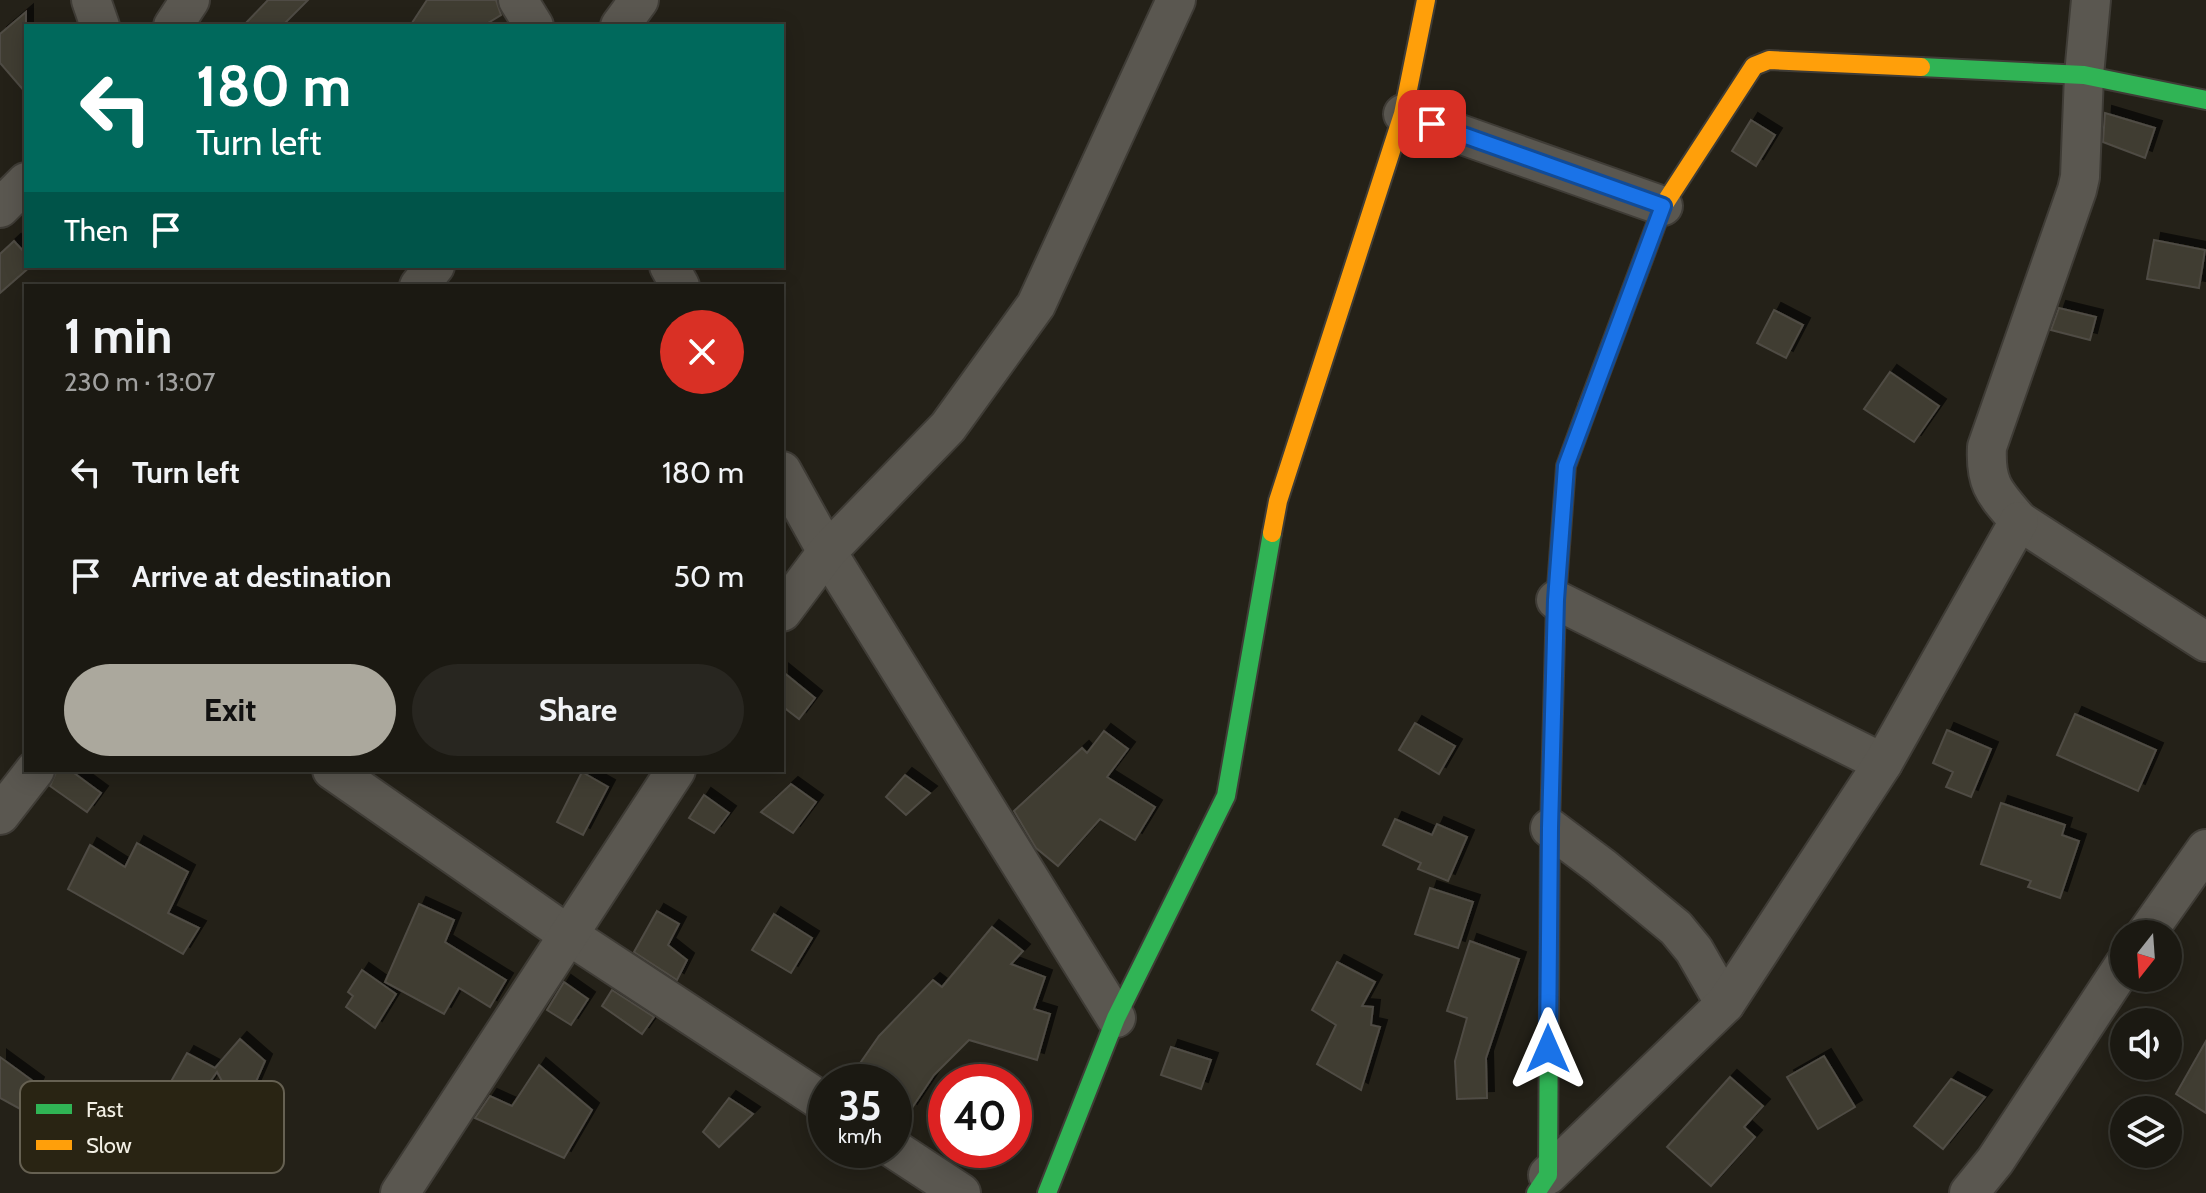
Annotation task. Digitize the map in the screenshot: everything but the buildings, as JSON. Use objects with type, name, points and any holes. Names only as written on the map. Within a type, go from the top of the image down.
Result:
[{"type":"street","points":[[91,0],[99,24]]},
{"type":"street","points":[[174,24],[190,0]]},
{"type":"street","points":[[518,0],[533,24]]},
{"type":"street","points":[[621,24],[639,0]]},
{"type":"street","points":[[784,609],[827,552],[948,427],[1036,305],[1176,0]]},
{"type":"street","points":[[1047,1193],[1116,1018],[1226,796],[1278,501],[1403,114],[1426,0]]},
{"type":"street","points":[[2091,0],[2080,177],[1987,447],[1986,471],[1996,495],[2019,521],[2206,642]]},
{"type":"street","points":[[1542,1184],[1556,600],[1566,466],[1663,206],[1754,66],[1769,60],[2084,75],[2206,100]]},
{"type":"street","points":[[1403,114],[1663,206]]},
{"type":"street","points":[[0,208],[24,184]]},
{"type":"street","points":[[421,284],[433,268]]},
{"type":"street","points":[[784,475],[827,552],[1116,1018]]},
{"type":"street","points":[[1542,1184],[1725,1004],[1883,763],[2019,521]]},
{"type":"street","points":[[1556,600],[1883,763]]},
{"type":"street","points":[[335,772],[570,936],[808,1092]]},
{"type":"street","points":[[400,1193],[675,772]]},
{"type":"street","points":[[1550,828],[1676,928],[1694,950],[1725,1004]]},
{"type":"street","points":[[2156,920],[2206,849]]},
{"type":"street","points":[[1969,1193],[1995,1161],[2110,986]]},
{"type":"street","points":[[912,1161],[961,1193]]},
{"type":"traffic: fast","points":[[1921,67],[2084,75],[2206,100]]},
{"type":"traffic: fast","points":[[1536,1193],[1548,1175],[1550,828],[1556,600],[1566,466],[1588,406]]},
{"type":"traffic: fast","points":[[1047,1193],[1116,1018],[1226,796],[1272,533]]},
{"type":"traffic: slow","points":[[1272,533],[1278,501],[1403,114],[1426,0]]},
{"type":"traffic: slow","points":[[1588,406],[1663,206],[1754,66],[1769,60],[1921,67]]},
{"type":"route","points":[[1432,124],[1663,206],[1566,466],[1556,600],[1548,1049]]}]
